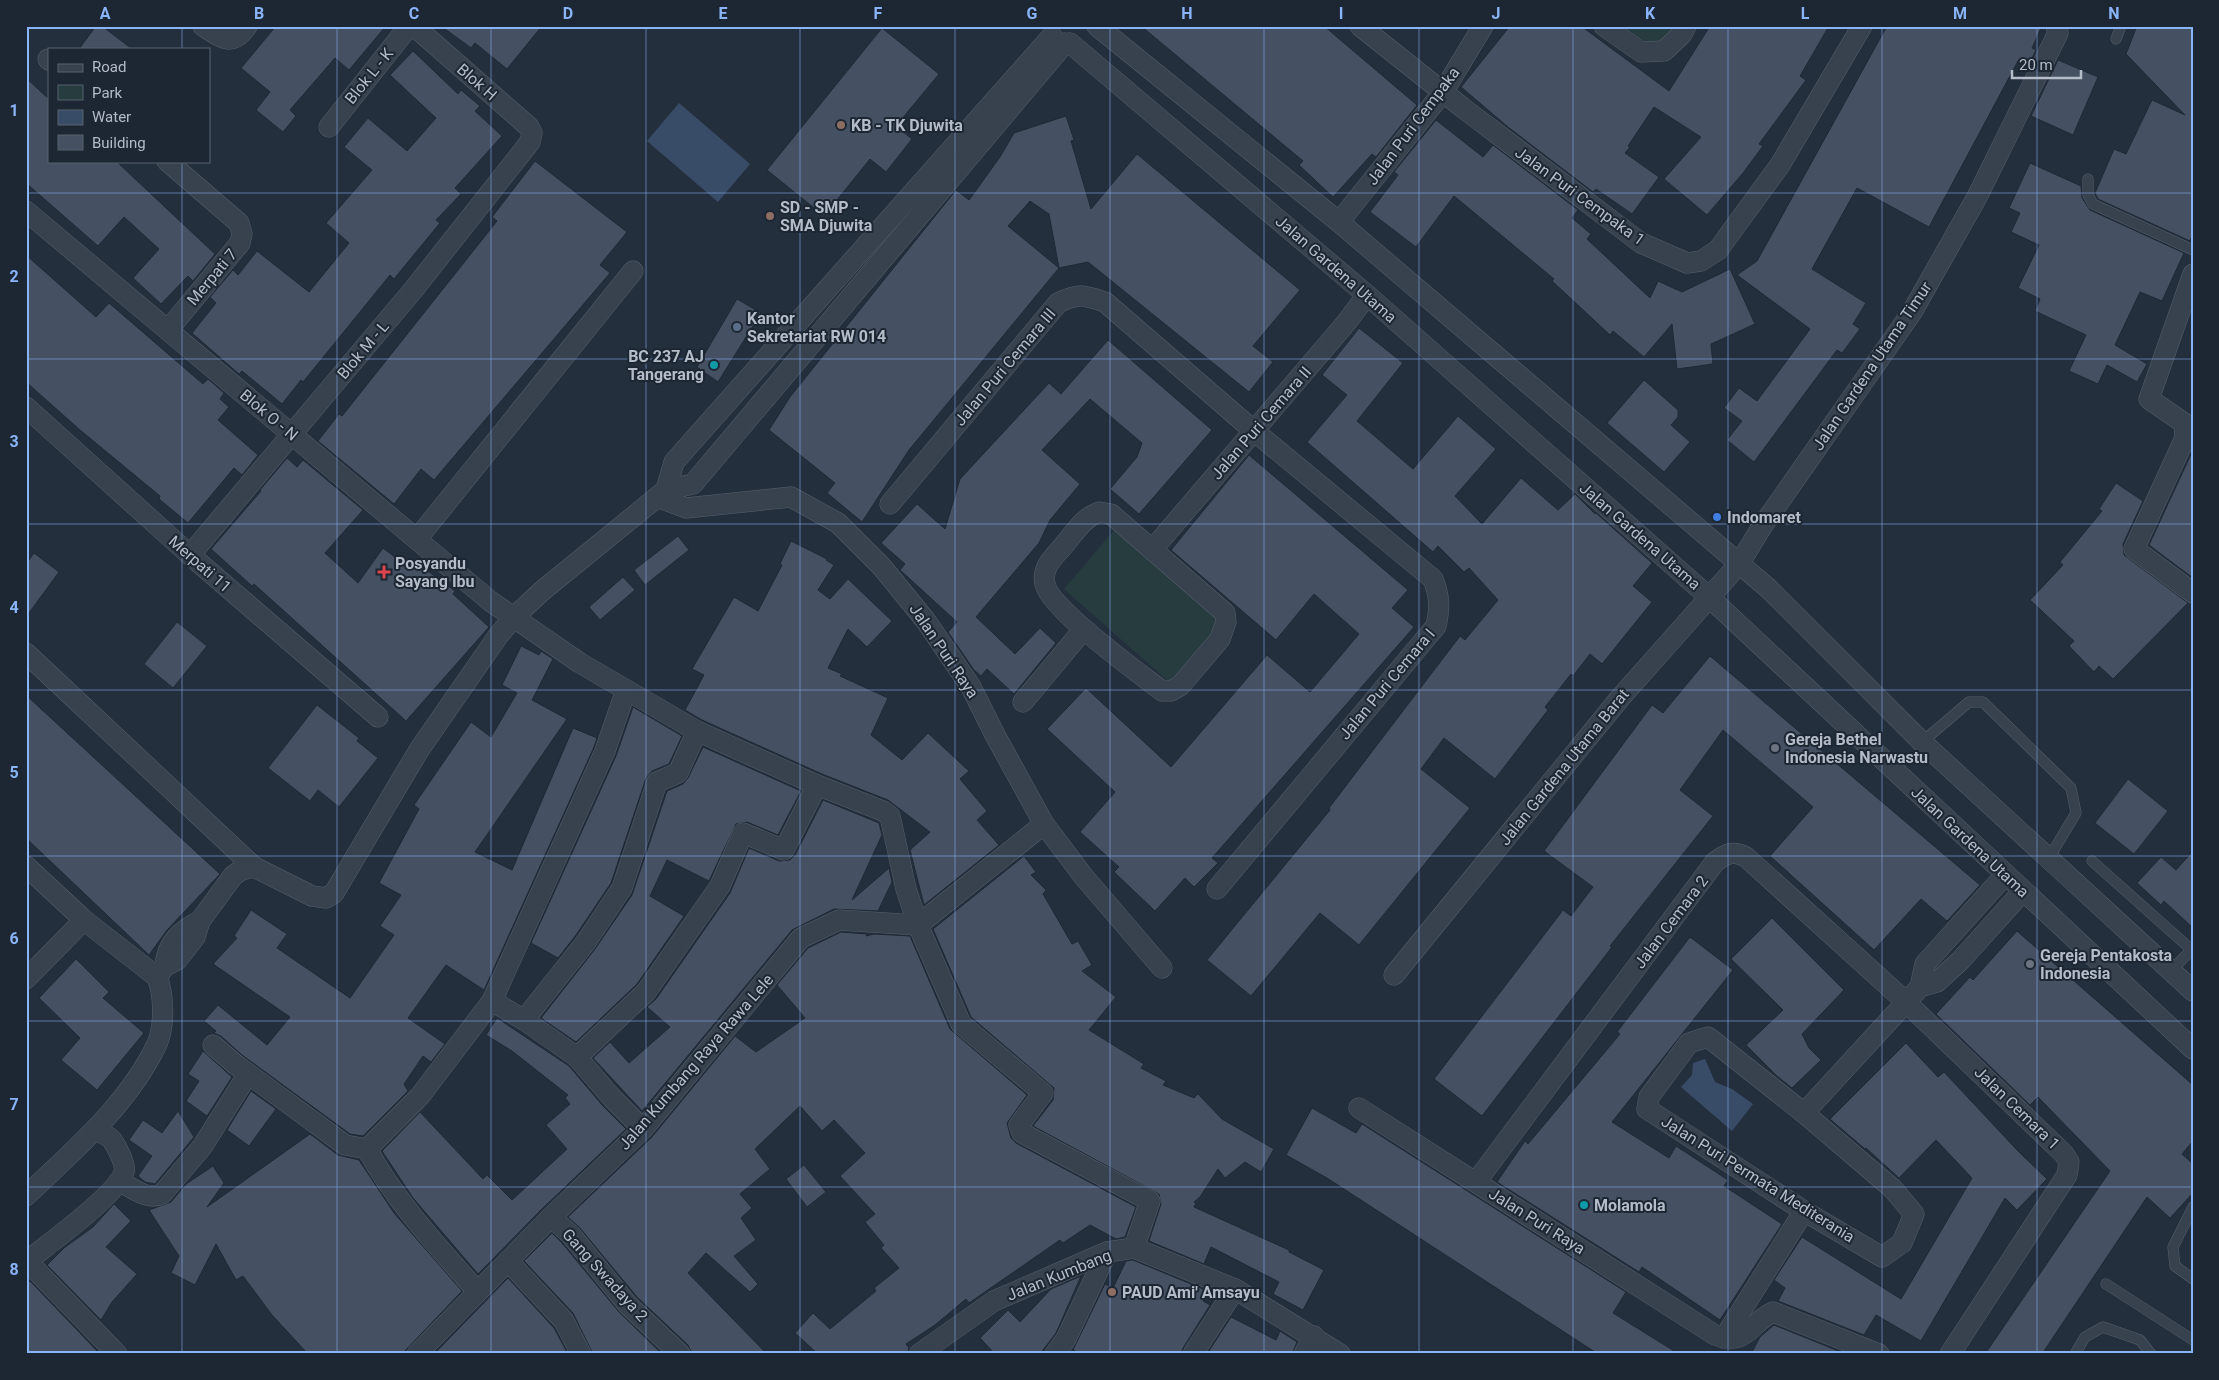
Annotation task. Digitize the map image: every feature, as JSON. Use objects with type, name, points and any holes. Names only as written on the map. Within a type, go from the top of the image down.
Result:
[{"type":"street","points":[[203,26],[223,39],[238,36],[248,26]]},
{"type":"street","name":"Blok L - K","points":[[329,127],[409,26]]},
{"type":"street","name":"Blok H","points":[[414,26],[529,127],[532,133],[530,142]]},
{"type":"street","points":[[662,494],[674,462],[1058,37],[1082,37],[1087,26]]},
{"type":"street","points":[[1097,26],[1339,222],[1769,590],[1922,742],[2193,991]]},
{"type":"street","name":"Jalan Puri Cempaka 1","points":[[1360,26],[1443,92],[1641,243],[1687,263],[1701,261],[1718,250],[1780,165],[1862,26]]},
{"type":"street","name":"Jalan Puri Cempaka","points":[[1339,222],[1443,92],[1483,26]]},
{"type":"street","points":[[1604,26],[1641,52],[1664,51],[1682,34],[1686,26]]},
{"type":"street","name":"Jalan Gardena Utama Timur","points":[[1738,564],[1763,525],[1912,312],[1977,197],[2058,33],[2056,26]]},
{"type":"street","points":[[26,653],[254,867],[317,899],[326,898],[334,893],[419,750],[498,636],[513,618],[542,591],[662,494],[693,484],[1058,37]]},
{"type":"street","name":"Jalan Gardena Utama","points":[[1058,37],[1367,296],[1709,597],[2193,1049]]},
{"type":"street","name":"Blok M - L","points":[[190,555],[414,289],[530,142]]},
{"type":"street","name":"Merpati 7","points":[[168,162],[239,223],[242,234],[240,243],[168,330]]},
{"type":"street","name":"Blok O - N","points":[[26,211],[513,618],[626,690],[697,731],[816,785],[883,811],[890,816],[906,889],[918,925]]},
{"type":"street","points":[[417,539],[633,271]]},
{"type":"street","points":[[2193,274],[2149,399],[2184,423],[2185,438],[2134,549],[2193,593]]},
{"type":"street","name":"Jalan Puri Cemara III","points":[[890,504],[1058,303],[1074,296],[1104,302],[1254,431]]},
{"type":"street","name":"Jalan Puri Cemara II","points":[[1152,550],[1367,296]]},
{"type":"street","name":"Merpati 11","points":[[26,407],[190,555],[378,717]]},
{"type":"street","name":"Jalan Puri Cemara I","points":[[1217,888],[1436,626],[1440,610],[1439,594],[1433,580],[1254,431]]},
{"type":"street","name":"Jalan Puri Raya","points":[[662,494],[686,508],[791,497],[838,523],[882,568],[926,621],[971,686],[995,735],[1044,824],[1084,877],[1162,968]]},
{"type":"street","points":[[1100,512],[1111,514],[1225,612],[1226,622],[1220,639],[1180,686],[1171,691],[1162,691],[1083,630],[1053,598],[1045,586],[1046,566],[1088,516],[1100,512]]},
{"type":"street","name":"Jalan Gardena Utama Barat","points":[[1394,975],[1620,698],[1738,564]]},
{"type":"street","points":[[1023,702],[1083,630]]},
{"type":"street","points":[[367,1149],[420,1096],[492,1001],[605,751],[626,690]]},
{"type":"street","points":[[524,1020],[586,942],[622,888],[657,782],[678,773],[697,731]]},
{"type":"street","points":[[577,1057],[646,992],[720,886],[743,834],[784,850],[816,785]]},
{"type":"street","points":[[1044,824],[918,925],[961,1024],[1043,1093],[1019,1126],[1022,1133],[1150,1201],[1134,1248]]},
{"type":"street","name":"Jalan Cemara 2","points":[[1476,1182],[1715,862],[1727,854],[1736,852],[1746,857],[1906,1002]]},
{"type":"street","points":[[26,866],[84,920],[161,971]]},
{"type":"street","points":[[161,971],[177,960],[195,937],[200,922],[233,876],[241,870],[254,867]]},
{"type":"street","points":[[1920,987],[1925,964],[2005,875]]},
{"type":"street","points":[[1804,1113],[1920,987],[1937,982],[2023,891]]},
{"type":"street","points":[[26,979],[84,920]]},
{"type":"street","name":"Jalan Kumbang Raya Rawa Lele","points":[[416,1354],[551,1217],[643,1129],[801,938],[839,920],[918,925]]},
{"type":"street","points":[[26,1196],[96,1130],[127,1093],[158,1042],[163,1004],[161,971]]},
{"type":"street","points":[[492,1001],[524,1020],[577,1057],[612,1098],[643,1129]]},
{"type":"street","name":"Jalan Cemara 1","points":[[1906,1002],[2064,1154],[2070,1162],[2067,1174],[1950,1354]]},
{"type":"street","name":"Jalan Puri Permata Mediterania","points":[[1708,1037],[1804,1113],[1893,1189],[1914,1214],[1902,1243],[1882,1257],[1804,1211],[1647,1109],[1649,1097],[1689,1043],[1708,1037]]},
{"type":"street","points":[[213,1044],[248,1074],[345,1145],[367,1149]]},
{"type":"street","points":[[119,1181],[145,1195],[156,1197],[162,1194],[202,1147],[248,1074]]},
{"type":"street","name":"Jalan Puri Raya","points":[[1359,1108],[1720,1336]]},
{"type":"street","points":[[96,1130],[112,1139],[122,1161],[124,1171],[119,1181],[101,1202],[27,1261],[117,1354]]},
{"type":"street","points":[[367,1149],[377,1167],[410,1212],[477,1291]]},
{"type":"street","points":[[1720,1336],[1804,1211]]},
{"type":"street","name":"Gang Swadaya 2","points":[[551,1217],[571,1235],[628,1305],[680,1354]]},
{"type":"street","name":"Jalan Kumbang","points":[[919,1354],[994,1301],[1107,1252],[1134,1248],[1235,1289],[1314,1336],[1340,1354]]},
{"type":"street","points":[[1054,1354],[1066,1339],[1107,1252]]},
{"type":"street","points":[[508,1261],[564,1322],[581,1354]]},
{"type":"street","points":[[1193,1354],[1235,1289]]},
{"type":"street","points":[[1720,1336],[1745,1336],[1764,1316],[1773,1312],[1879,1354]]},
{"type":"street","points":[[1304,1354],[1314,1336]]},
{"type":"lane","points":[[2116,39],[2121,26]]},
{"type":"lane","points":[[2088,179],[2088,195],[2093,204],[2193,250]]},
{"type":"lane","points":[[1922,742],[1969,702],[1983,702],[2071,788],[2076,813],[2049,858]]},
{"type":"lane","points":[[2092,861],[2192,950],[2171,971]]},
{"type":"lane","points":[[2193,1208],[2173,1248],[2175,1266],[2193,1279]]},
{"type":"lane","points":[[2106,1284],[2193,1340]]},
{"type":"lane","points":[[2075,1354],[2085,1336],[2103,1327],[2140,1340],[2151,1354]]},
{"type":"green space","points":[[1623,26],[1676,26],[1660,45],[1647,43]]},
{"type":"green space","points":[[1116,528],[1227,626],[1176,688],[1064,589]]},
{"type":"water","points":[[679,103],[750,164],[718,202],[647,141]]},
{"type":"water","points":[[1705,1059],[1715,1082],[1732,1089],[1753,1104],[1732,1131],[1681,1087],[1692,1075],[1693,1063]]},
{"type":"building","points":[[96,26],[102,26],[131,48],[80,48]]},
{"type":"building","points":[[276,26],[386,26],[349,70],[335,58],[290,110],[296,116],[283,132],[256,110],[270,92],[241,68]]},
{"type":"building","points":[[441,26],[542,26],[507,69],[475,43],[471,48]]},
{"type":"building","points":[[1141,26],[1324,26],[1417,105],[1376,157],[1372,154],[1333,197],[1299,165],[1303,161]]},
{"type":"building","points":[[1510,26],[1581,26],[1669,91],[1710,26],[1829,26],[1800,76],[1806,80],[1759,144],[1763,146],[1707,215],[1664,179],[1701,137],[1654,107],[1625,153],[1659,177],[1632,214],[1596,189],[1593,192],[1508,127],[1461,87]]},
{"type":"building","points":[[1887,26],[2042,26],[2032,48],[2036,50],[2028,66],[2018,61],[1929,227],[1857,188],[1812,269],[1866,303],[1853,324],[1860,329],[1842,353],[1837,350],[1754,462],[1727,440],[1742,421],[1724,408],[1739,388],[1757,401],[1810,329],[1737,275],[1757,261]]},
{"type":"building","points":[[2137,26],[2193,26],[2193,234],[2190,241],[2098,199],[2095,193],[2114,149],[2126,154],[2152,100],[2185,115],[2126,54]]},
{"type":"building","points":[[882,28],[939,74],[896,126],[912,139],[886,172],[870,159],[824,216],[767,170]]},
{"type":"building","points":[[413,51],[458,94],[461,90],[480,106],[475,111],[502,136],[455,188],[461,194],[436,220],[440,223],[394,279],[390,275],[303,382],[301,380],[282,404],[242,371],[239,374],[192,333],[216,303],[210,297],[233,270],[238,275],[257,251],[309,292],[349,243],[326,223],[372,170],[344,147],[368,118],[407,151],[436,118],[390,75]]},
{"type":"building","points":[[2058,60],[2098,77],[2073,135],[2031,116]]},
{"type":"building","points":[[26,78],[48,98],[48,162],[117,162],[215,254],[193,281],[188,276],[161,304],[133,278],[159,249],[124,217],[98,246],[26,183]]},
{"type":"building","points":[[1066,116],[1074,140],[1071,141],[1091,209],[1137,154],[1300,290],[1253,346],[1273,362],[1249,392],[1088,262],[1059,268],[909,450],[862,522],[827,493],[835,483],[769,430],[790,397],[956,190],[969,200],[1000,157],[1014,133]],"holes":[[[1030,201],[1049,214],[1059,268],[1008,226]]]},
{"type":"building","points":[[1436,120],[1483,157],[1493,145],[1578,210],[1572,218],[1591,234],[1587,239],[1650,298],[1658,281],[1682,292],[1730,269],[1755,324],[1711,344],[1713,364],[1677,369],[1672,324],[1644,357],[1613,331],[1610,335],[1552,281],[1554,279],[1454,196],[1416,247],[1370,212],[1398,175],[1394,172]]},
{"type":"building","points":[[535,161],[627,232],[600,265],[610,273],[434,480],[421,469],[394,504],[318,441],[339,414],[342,416],[497,221],[492,217]]},
{"type":"building","points":[[2030,163],[2081,186],[2082,198],[2090,210],[2184,253],[2162,301],[2140,292],[2115,345],[2147,364],[2137,382],[2107,365],[2098,384],[2069,371],[2086,335],[2035,311],[2040,299],[2018,288],[2039,245],[2011,232],[2020,213],[2009,208]]},
{"type":"building","points":[[26,255],[96,317],[109,303],[203,384],[208,379],[224,393],[220,399],[229,407],[218,420],[258,455],[242,475],[234,468],[188,523],[159,499],[160,496],[80,430],[26,382]]},
{"type":"building","points":[[737,299],[761,313],[718,382],[697,367]]},
{"type":"building","points":[[1359,328],[1403,363],[1357,421],[1413,469],[1458,416],[1496,449],[1455,496],[1482,524],[1521,478],[1558,510],[1575,494],[1595,514],[1652,563],[1633,586],[1652,602],[1602,664],[1590,654],[1573,676],[1571,674],[1545,707],[1548,710],[1495,779],[1444,738],[1421,769],[1470,808],[1359,945],[1320,913],[1251,996],[1207,960],[1330,810],[1329,808],[1460,636],[1465,640],[1498,600],[1469,568],[1464,572],[1438,546],[1433,552],[1307,442],[1347,395],[1322,375]]},
{"type":"building","points":[[1108,340],[1212,430],[1139,514],[1110,489],[1137,457],[1142,443],[1090,399],[1042,450],[1080,484],[1050,520],[1039,543],[976,617],[1015,654],[1040,628],[1056,643],[1014,694],[987,669],[981,676],[974,670],[948,632],[957,622],[900,570],[905,564],[881,543],[917,504],[945,529],[960,479],[1049,383],[1061,394]]},
{"type":"building","points":[[1644,380],[1678,410],[1678,417],[1671,425],[1690,442],[1664,472],[1607,423]]},
{"type":"building","points":[[2193,450],[2193,578],[2149,545]]},
{"type":"building","points":[[1249,455],[1408,590],[1392,608],[1414,627],[1212,858],[1218,863],[1194,887],[1185,878],[1155,911],[1114,872],[1119,867],[1080,832],[1115,792],[1047,729],[1086,688],[1171,767],[1267,655],[1310,692],[1359,634],[1314,594],[1276,640],[1171,550]]},
{"type":"building","points":[[287,458],[297,467],[303,460],[363,510],[325,553],[358,583],[383,548],[412,570],[417,563],[455,591],[453,594],[489,627],[406,721],[254,584],[252,586],[211,549]]},
{"type":"building","points":[[2116,483],[2143,501],[2123,544],[2124,555],[2188,603],[2113,679],[2099,666],[2094,672],[2069,646],[2074,641],[2030,600],[2063,565],[2060,562],[2102,511],[2099,509]]},
{"type":"building","points":[[678,536],[689,550],[645,585],[634,570]]},
{"type":"building","points":[[791,541],[827,559],[834,565],[818,590],[830,599],[848,579],[892,621],[867,647],[848,629],[828,668],[842,674],[840,676],[888,698],[871,735],[902,760],[928,733],[969,771],[960,779],[987,811],[977,820],[999,845],[924,905],[910,850],[930,832],[888,800],[822,774],[702,720],[685,710],[704,675],[692,669],[734,597],[758,611],[782,565],[780,564]]},
{"type":"building","points":[[34,553],[59,572],[26,617],[26,564]]},
{"type":"building","points":[[623,577],[635,590],[600,620],[589,607]]},
{"type":"building","points":[[177,622],[207,646],[173,688],[144,664]]},
{"type":"building","points":[[521,646],[539,655],[541,651],[553,659],[532,700],[567,719],[475,852],[512,870],[573,728],[597,738],[594,747],[484,990],[446,965],[408,1018],[445,1044],[431,1062],[423,1056],[404,1084],[408,1091],[363,1136],[350,1134],[242,1055],[221,1036],[214,1033],[216,1031],[204,1021],[218,1005],[267,1045],[290,1017],[213,964],[237,938],[234,936],[251,910],[287,934],[277,948],[350,998],[394,935],[380,926],[401,895],[379,883],[419,809],[414,805],[471,722],[491,737],[517,693],[502,685]]},
{"type":"building","points":[[1710,656],[1980,885],[1947,921],[1921,899],[1874,950],[1770,856],[1813,807],[1723,730],[1680,790],[1713,816],[1610,946],[1612,947],[1482,1116],[1434,1079],[1563,910],[1571,916],[1593,887],[1544,851],[1652,705],[1663,713]]},
{"type":"building","points":[[26,695],[220,874],[167,930],[149,955],[26,838]]},
{"type":"building","points":[[317,705],[359,738],[357,741],[378,758],[339,807],[318,790],[310,801],[268,768]]},
{"type":"building","points":[[633,707],[682,736],[669,764],[652,771],[646,778],[611,883],[558,958],[531,943],[616,756]]},
{"type":"building","points":[[703,747],[801,791],[778,835],[747,822],[736,824],[709,881],[667,860],[650,896],[684,916],[637,984],[576,1042],[541,1018],[595,949],[632,895],[667,791],[683,784],[688,778]]},
{"type":"building","points":[[2128,779],[2168,811],[2134,854],[2095,823]]},
{"type":"building","points":[[823,800],[879,823],[882,835],[852,900],[889,868],[892,882],[878,911],[834,909],[792,930],[642,1111],[593,1058],[610,1042],[629,1063],[670,1027],[647,1007],[656,999],[730,893],[749,848],[779,861],[790,860],[795,855]]},
{"type":"building","points":[[2193,851],[2193,928],[2164,901],[2161,905],[2137,883],[2161,857],[2176,870]]},
{"type":"building","points":[[1024,856],[1036,872],[1031,875],[1046,890],[1043,894],[1072,944],[1078,941],[1092,965],[1082,971],[1116,997],[1089,1030],[1144,1064],[1141,1068],[1166,1081],[1163,1085],[1194,1098],[1198,1094],[1222,1119],[1274,1149],[1261,1172],[1245,1162],[1225,1178],[1218,1169],[1200,1197],[1194,1202],[1196,1203],[1194,1207],[1289,1250],[1289,1252],[1324,1270],[1303,1310],[1273,1294],[1279,1282],[1211,1247],[1204,1264],[1149,1241],[1161,1204],[1159,1194],[1033,1126],[1053,1100],[1054,1088],[971,1017],[933,929]]},
{"type":"building","points":[[1772,918],[1844,990],[1802,1034],[1809,1048],[1821,1060],[1792,1088],[1746,1045],[1783,1010],[1731,959]]},
{"type":"building","points":[[2017,931],[2193,1085],[2193,1141],[2182,1154],[2193,1164],[2193,1193],[2170,1218],[2147,1197],[2042,1354],[1985,1354],[2110,1171],[2038,1097],[2030,1105],[1936,1014],[1970,977],[1973,980]]},
{"type":"building","points":[[841,932],[867,934],[866,936],[874,934],[910,936],[950,1029],[1027,1095],[1007,1123],[1011,1138],[1016,1143],[1136,1207],[1125,1237],[1116,1239],[1090,1225],[1063,1243],[1060,1240],[969,1303],[966,1299],[935,1325],[906,1344],[909,1348],[907,1354],[818,1354],[795,1333],[813,1313],[830,1329],[876,1291],[874,1288],[899,1268],[881,1248],[884,1245],[865,1222],[875,1214],[840,1176],[865,1153],[834,1120],[822,1131],[800,1106],[755,1149],[770,1169],[740,1194],[752,1208],[741,1218],[756,1240],[734,1256],[758,1284],[750,1292],[706,1253],[688,1273],[767,1354],[692,1354],[688,1345],[637,1297],[580,1228],[568,1217],[652,1137],[735,1036],[756,1052],[805,1018],[777,985],[808,948]]},
{"type":"building","points":[[1690,937],[1733,970],[1612,1122],[1669,1158],[1676,1146],[1728,1180],[1724,1186],[1782,1224],[1720,1320],[1642,1267],[1639,1272],[1497,1182],[1525,1141],[1528,1144],[1620,1034],[1617,1032]]},
{"type":"building","points":[[76,959],[109,992],[103,998],[144,1033],[97,1090],[61,1060],[80,1038],[39,998]]},
{"type":"building","points":[[497,1018],[569,1066],[603,1106],[626,1129],[543,1208],[478,1274],[413,1198],[382,1151],[420,1112],[483,1179],[487,1175],[512,1200],[567,1149],[546,1125],[570,1104],[565,1098],[568,1095],[512,1051],[486,1035]]},
{"type":"building","points":[[1906,1043],[1938,1077],[1944,1072],[2017,1150],[2047,1179],[2017,1210],[2005,1198],[1921,1341],[1876,1315],[1864,1335],[1778,1301],[1785,1288],[1774,1280],[1802,1237],[1901,1299],[1972,1178],[1936,1140],[1899,1178],[1830,1119]]},
{"type":"building","points":[[203,1051],[232,1077],[207,1116],[186,1101],[199,1081],[188,1074]]},
{"type":"building","points":[[251,1091],[276,1109],[249,1146],[227,1130]]},
{"type":"building","points":[[1312,1108],[1356,1133],[1362,1124],[1626,1292],[1613,1313],[1679,1354],[1598,1354],[1327,1178],[1286,1155]]},
{"type":"building","points":[[178,1111],[194,1137],[155,1184],[145,1182],[138,1176],[152,1156],[129,1140],[143,1120],[162,1133]]},
{"type":"building","points":[[310,1134],[338,1155],[359,1160],[394,1213],[462,1291],[402,1354],[308,1354],[272,1315],[243,1276],[236,1280],[216,1244],[195,1285],[171,1273],[179,1256],[149,1210],[171,1202],[186,1184],[213,1166],[224,1183],[207,1207]]},
{"type":"building","points":[[804,1165],[826,1192],[807,1207],[786,1179]]},
{"type":"building","points":[[114,1204],[131,1221],[106,1247],[137,1274],[112,1302],[101,1320],[47,1265],[64,1248],[93,1227]]},
{"type":"building","points":[[552,1233],[619,1312],[662,1354],[593,1354],[573,1313],[524,1261]]},
{"type":"building","points":[[1133,1260],[1208,1291],[1203,1301],[1210,1305],[1181,1354],[1081,1354],[1073,1350],[1105,1284],[1113,1288],[1126,1261]]},
{"type":"building","points":[[1081,1276],[1056,1333],[1040,1354],[995,1354],[980,1338],[1008,1310],[1020,1322],[1051,1289]]},
{"type":"building","points":[[508,1278],[554,1328],[568,1354],[434,1354]]},
{"type":"building","points":[[30,1281],[100,1354],[26,1354],[26,1285]]},
{"type":"building","points":[[1231,1317],[1276,1340],[1280,1331],[1297,1342],[1292,1354],[1207,1354]]},
{"type":"building","points":[[1774,1325],[1846,1354],[1751,1354],[1760,1337]]},
{"type":"place","name":"KB - TK Djuwita","points":[[841,125]]},
{"type":"place","name":"SD - SMP - SMA Djuwita","points":[[770,216]]},
{"type":"place","name":"Kantor Sekretariat RW 014","points":[[737,327]]},
{"type":"place","name":"BC 237 AJ Tangerang","points":[[714,365]]},
{"type":"place","name":"Indomaret","points":[[1717,517]]},
{"type":"place","name":"Posyandu Sayang Ibu","points":[[384,572]]},
{"type":"place","name":"Gereja Bethel Indonesia Narwastu","points":[[1775,748]]},
{"type":"place","name":"Gereja Pentakosta Indonesia","points":[[2030,964]]},
{"type":"place","name":"Molamola","points":[[1584,1205]]},
{"type":"place","name":"PAUD Ami' Amsayu","points":[[1112,1292]]}]
